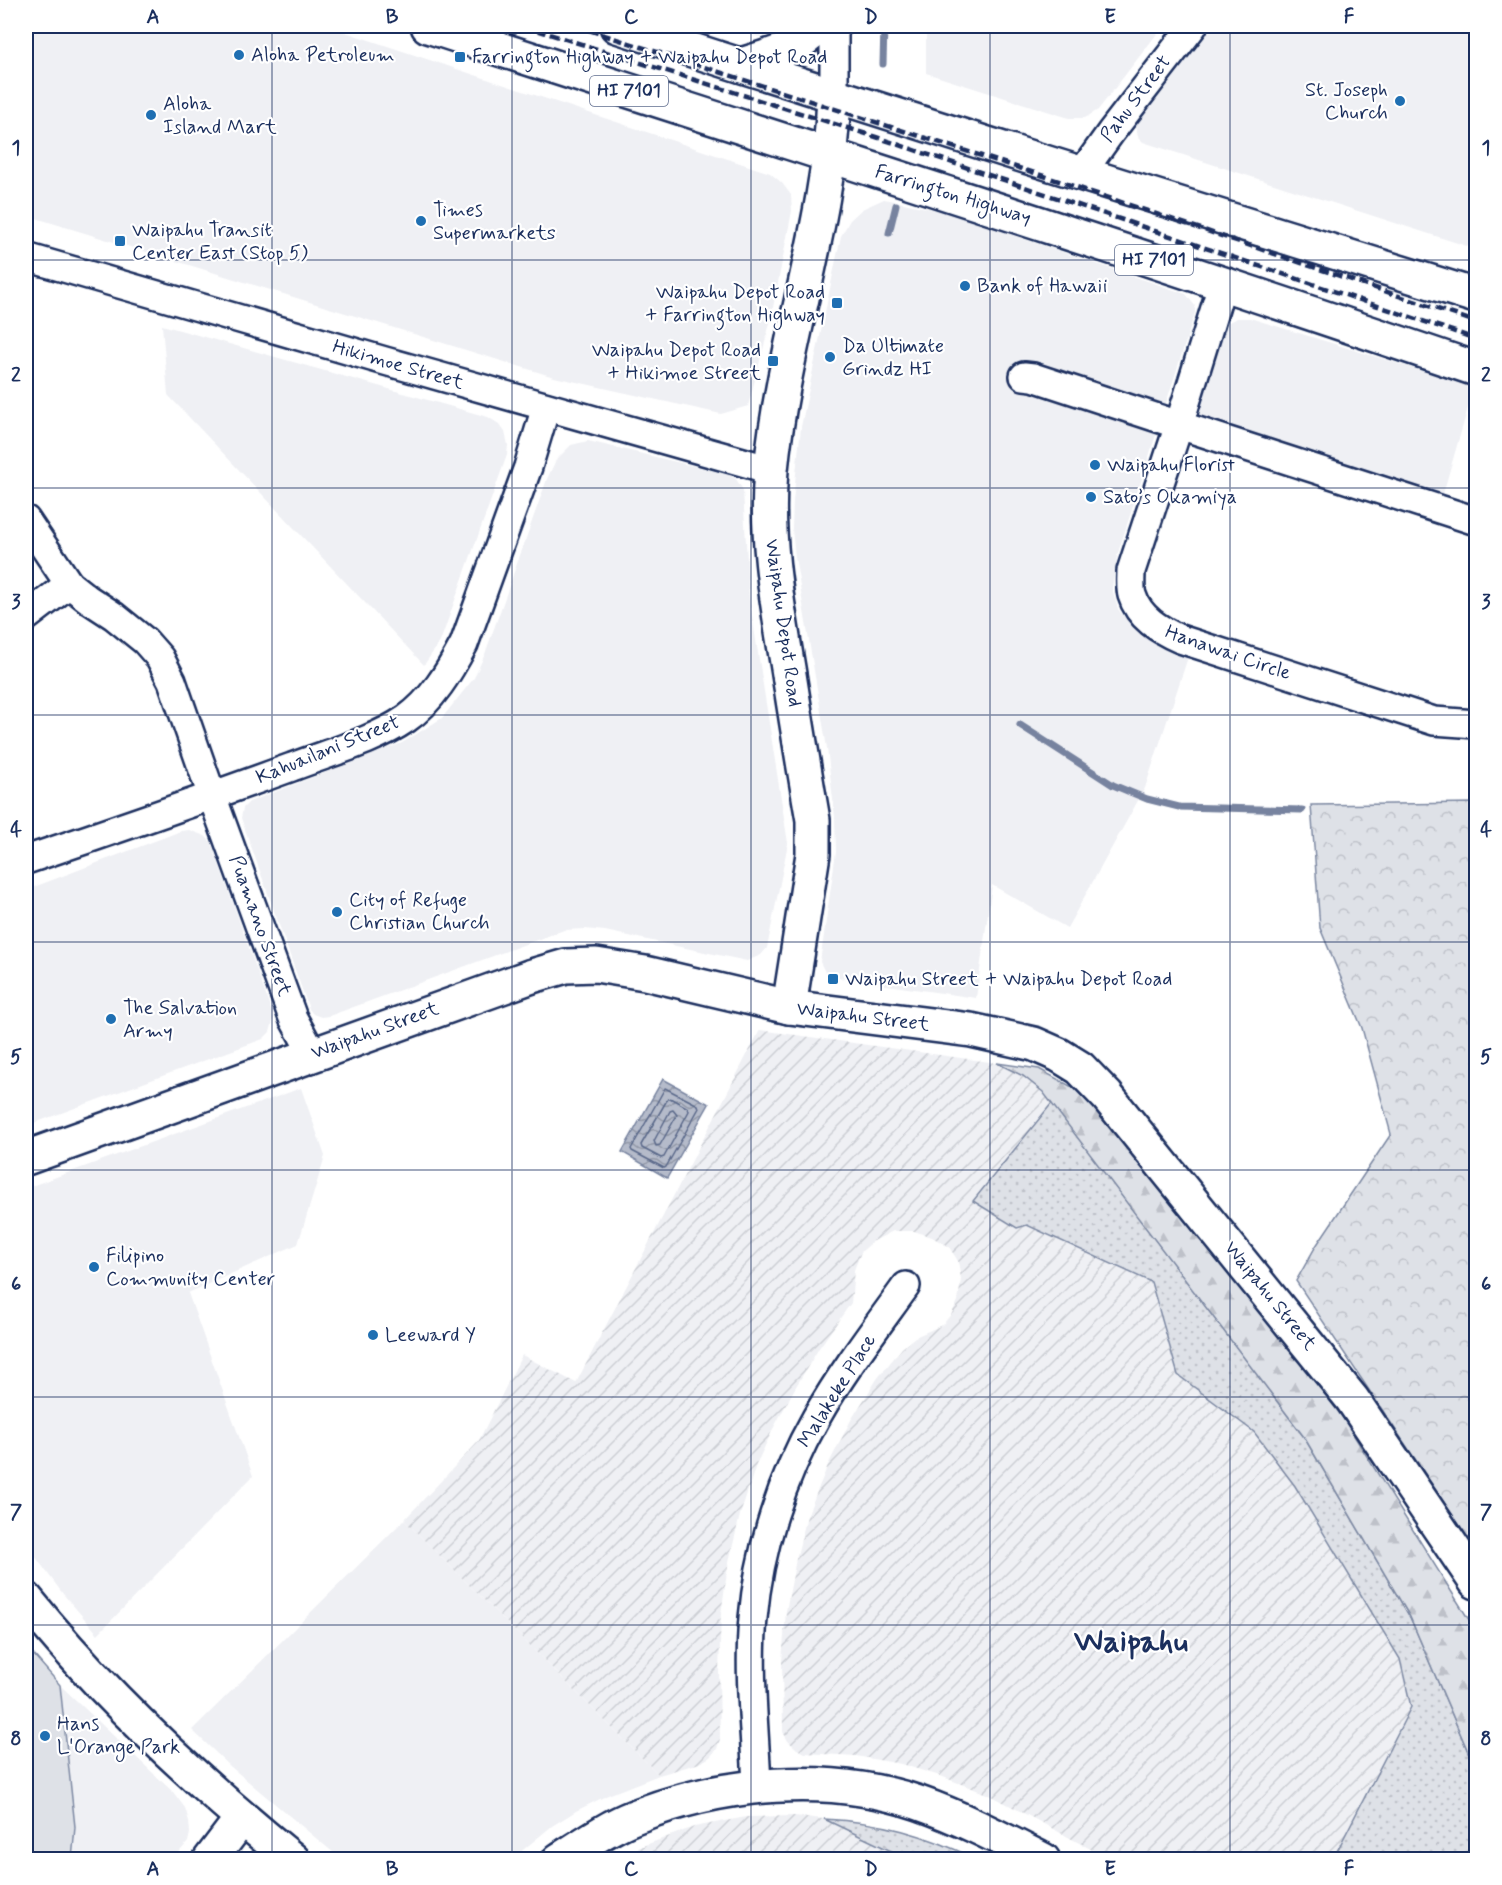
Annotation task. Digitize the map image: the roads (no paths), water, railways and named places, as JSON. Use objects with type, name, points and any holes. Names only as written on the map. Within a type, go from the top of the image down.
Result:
[{"type":"street","name":"Farrington Highway","points":[[428,26],[1223,282],[1476,369]]},
{"type":"street","points":[[617,26],[1081,174],[1476,296]]},
{"type":"street","points":[[741,65],[782,53],[799,43],[819,26]]},
{"type":"street","name":"Waipahu Depot Road","points":[[789,1007],[813,854],[813,820],[774,583],[769,527],[771,470],[781,406],[830,156],[834,95],[834,26]]},
{"type":"street","name":"Pahu Street","points":[[1081,174],[1193,26]]},
{"type":"street","name":"Hikimoe Street","points":[[26,257],[771,470]]},
{"type":"street","name":"Hanawai Circle","points":[[1223,282],[1131,571],[1132,594],[1140,610],[1156,628],[1180,639],[1434,721],[1476,724]]},
{"type":"street","points":[[1024,376],[1476,521]]},
{"type":"street","name":"Kahuailani Street","points":[[26,860],[212,796],[377,735],[405,720],[428,700],[452,667],[464,644],[528,467],[546,407]]},
{"type":"street","points":[[26,519],[69,584],[26,617]]},
{"type":"street","name":"Puamano Street","points":[[69,584],[137,634],[160,658],[172,681],[293,1018],[312,1053]]},
{"type":"street","name":"Waipahu Street","points":[[26,1158],[312,1053],[566,966],[596,964],[645,973],[789,1007],[971,1030],[1034,1044],[1059,1055],[1080,1068],[1107,1096],[1352,1399],[1476,1582]]},
{"type":"street","name":"Malakeke Place","points":[[758,1786],[750,1675],[753,1616],[761,1565],[771,1526],[795,1459],[816,1418],[846,1369],[906,1286]]},
{"type":"street","points":[[26,1599],[115,1700],[242,1818],[292,1860]]},
{"type":"street","points":[[559,1860],[598,1836],[641,1814],[671,1804],[714,1793],[758,1786],[811,1785],[862,1790],[918,1803],[968,1822],[1043,1860]]},
{"type":"street","points":[[210,1860],[242,1818]]},
{"type":"water","points":[[663,1079],[709,1104],[667,1178],[622,1152]]},
{"type":"waterway","points":[[883,64],[884,26]]},
{"type":"waterway","points":[[889,233],[896,205]]},
{"type":"waterway","points":[[1020,725],[1113,785],[1147,799],[1179,807],[1302,810]]},
{"type":"railway","points":[[524,26],[876,137],[1476,339]]},
{"type":"railway","points":[[576,26],[1044,176],[1476,322]]},
{"type":"place","name":"Aloha Petroleum","points":[[239,55]]},
{"type":"place","name":"Farrington Highway + Waipahu Depot Road","points":[[460,57]]},
{"type":"place","name":"St. Joseph Church","points":[[1400,101]]},
{"type":"place","name":"Aloha Island Mart","points":[[151,115]]},
{"type":"place","name":"Times Supermarkets","points":[[421,221]]},
{"type":"place","name":"Waipahu Transit Center East (Stop 5)","points":[[120,241]]},
{"type":"place","name":"Bank of Hawaii","points":[[965,286]]},
{"type":"place","name":"Waipahu Depot Road + Farrington Highway","points":[[837,303]]},
{"type":"place","name":"Da Ultimate Grindz HI","points":[[830,357]]},
{"type":"place","name":"Waipahu Depot Road + Hikimoe Street","points":[[773,361]]},
{"type":"place","name":"Waipahu Florist","points":[[1095,465]]},
{"type":"place","name":"Sato’s Okamiya","points":[[1091,497]]},
{"type":"place","name":"City of Refuge Christian Church","points":[[337,912]]},
{"type":"place","name":"Waipahu Street + Waipahu Depot Road","points":[[833,979]]},
{"type":"place","name":"The Salvation Army","points":[[111,1019]]},
{"type":"place","name":"Filipino Community Center","points":[[94,1267]]},
{"type":"place","name":"Leeward Y","points":[[373,1335]]},
{"type":"place","name":"Hans L'Orange Park","points":[[45,1736]]},
{"type":"district","name":"Waipahu","points":[[1131,1642]]}]
